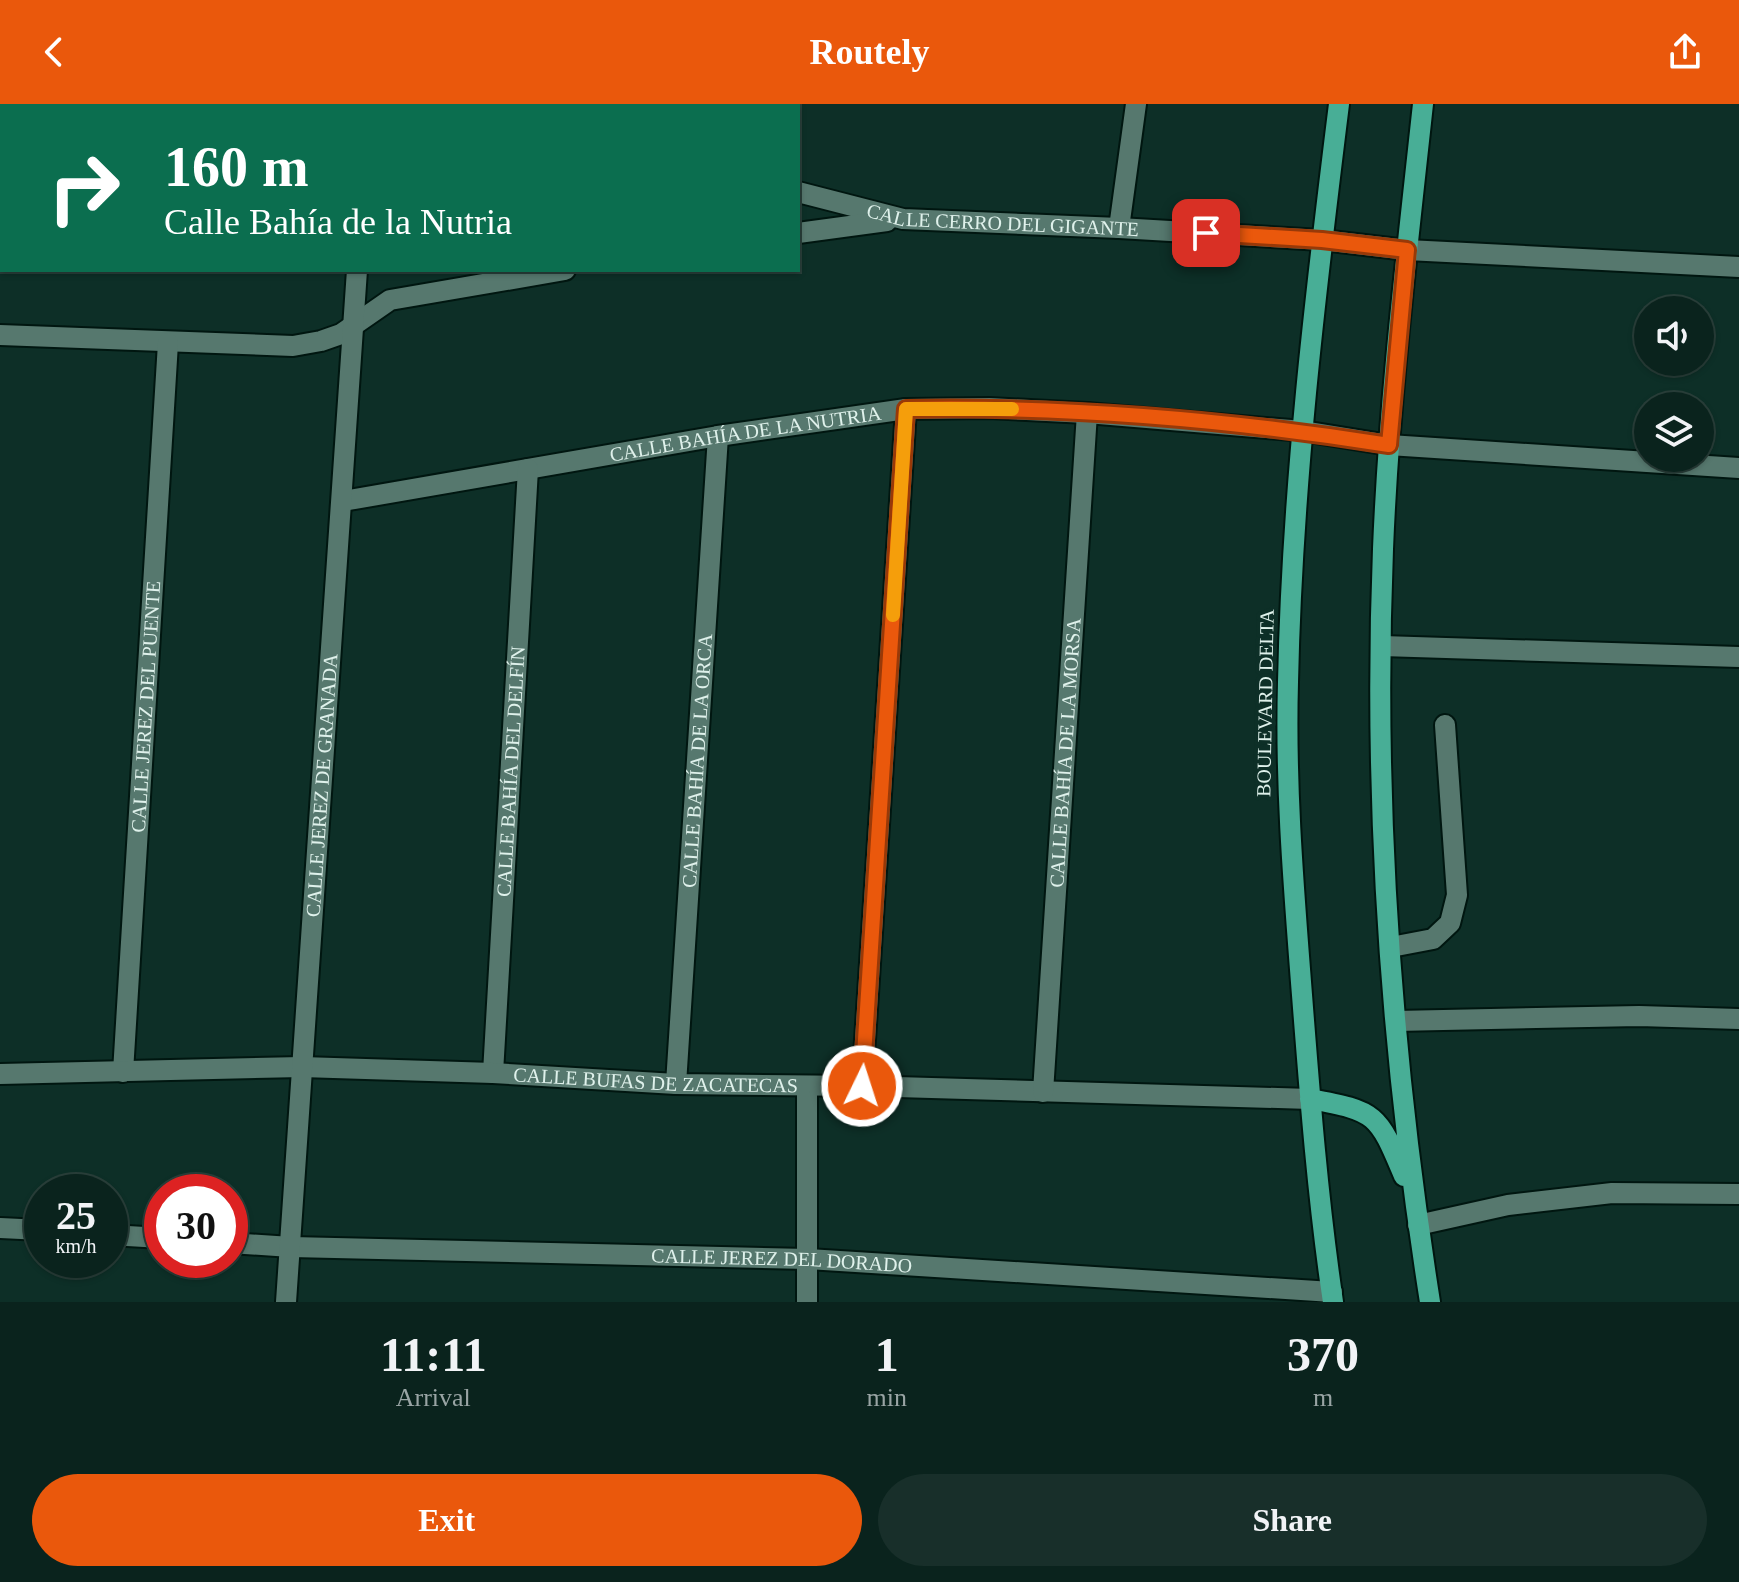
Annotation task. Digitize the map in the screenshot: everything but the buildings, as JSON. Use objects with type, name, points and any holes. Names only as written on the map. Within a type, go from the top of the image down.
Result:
[{"type":"main road","name":"BOULEVARD DELTA","points":[[1332,1297],[1310,1099],[1288,815],[1287,684],[1292,562],[1303,431],[1339,104]]},
{"type":"main road","points":[[1423,104],[1389,445],[1383,552],[1382,775],[1396,1021],[1412,1194],[1430,1302]]},
{"type":"main road","points":[[1310,1099],[1357,1108],[1372,1116],[1383,1131],[1412,1194]]},
{"type":"street","points":[[1119,228],[1136,104]]},
{"type":"street","name":"CALLE CERRO DEL GIGANTE","points":[[800,193],[903,219],[1119,228],[1322,240],[1407,250],[1739,267]]},
{"type":"street","points":[[800,233],[903,219]]},
{"type":"street","name":"CALLE JEREZ DE GRANADA","points":[[286,1302],[357,272]]},
{"type":"street","points":[[0,335],[293,346],[321,341],[355,325],[390,300],[553,272]]},
{"type":"street","name":"CALLE JEREZ DEL PUENTE","points":[[123,1072],[168,343]]},
{"type":"street","name":"CALLE BAHÍA DE LA NUTRIA","points":[[343,501],[718,436],[906,409],[989,408],[1087,413],[1303,431],[1389,445],[1739,468]]},
{"type":"street","points":[[862,1086],[906,409]]},
{"type":"street","name":"CALLE BAHÍA DE LA MORSA","points":[[1043,1092],[1087,413]]},
{"type":"street","name":"CALLE BAHÍA DE LA ORCA","points":[[676,1084],[718,436]]},
{"type":"street","name":"CALLE BAHÍA DEL DELFÍN","points":[[493,1073],[528,469]]},
{"type":"street","points":[[1382,646],[1739,657]]},
{"type":"street","points":[[1391,947],[1433,939],[1450,923],[1457,895],[1445,725]]},
{"type":"street","points":[[1396,1021],[1592,1016],[1739,1019]]},
{"type":"street","name":"CALLE BUFAS DE ZACATECAS","points":[[0,1074],[302,1067],[493,1073],[676,1084],[1310,1099]]},
{"type":"street","points":[[807,1087],[807,1302]]},
{"type":"street","points":[[1418,1225],[1508,1205],[1612,1193],[1739,1194]]},
{"type":"street","points":[[0,1228],[24,1229]]},
{"type":"street","name":"CALLE JEREZ DEL DORADO","points":[[248,1244],[808,1259],[1332,1297]]},
{"type":"slow traffic","points":[[893,615],[906,409],[1012,409]]},
{"type":"route","points":[[862,1086],[906,409],[989,408],[1087,413],[1303,431],[1389,445],[1407,250],[1322,240],[1206,233]]}]
